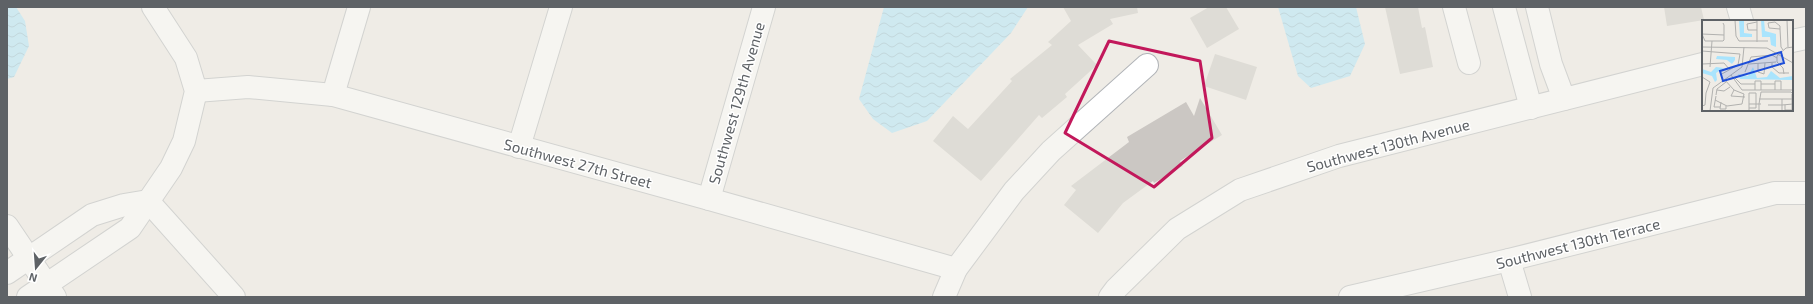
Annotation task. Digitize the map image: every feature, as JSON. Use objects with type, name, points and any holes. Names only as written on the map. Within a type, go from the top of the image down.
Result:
[{"type":"street","points":[[28,297],[50,291],[130,228],[171,168],[184,141],[196,91],[186,58],[154,7]]},
{"type":"street","points":[[333,95],[359,7]]},
{"type":"street","points":[[519,147],[561,7]]},
{"type":"street","name":"Southwest 129th Avenue","points":[[709,199],[764,7]]},
{"type":"street","points":[[1454,7],[1470,63]]},
{"type":"street","points":[[1505,7],[1531,108]]},
{"type":"street","points":[[1537,7],[1551,64],[1564,99]]},
{"type":"street","points":[[1738,7],[1742,20]]},
{"type":"street","points":[[1514,45],[1545,38]]},
{"type":"street","points":[[1793,41],[1806,38]]},
{"type":"street","name":"Southwest 130th Avenue","points":[[1110,297],[1116,288],[1177,229],[1240,190],[1339,156],[1702,64]]},
{"type":"street","points":[[944,297],[956,269],[1014,191],[1051,151],[1147,65]]},
{"type":"street","name":"Southwest 27th Street","points":[[196,91],[248,87],[333,95],[956,269]]},
{"type":"street","name":"Southwest 130th Terrace","points":[[1350,297],[1509,260],[1775,193],[1806,194]]},
{"type":"street","points":[[7,273],[92,215],[124,205],[148,201]]},
{"type":"street","points":[[148,201],[234,297]]},
{"type":"street","points":[[7,226],[50,291]]},
{"type":"street","points":[[1509,260],[1520,297]]},
{"type":"street","points":[[7,283],[16,297]]},
{"type":"highlighted area","points":[[1109,41],[1200,61],[1212,138],[1154,187],[1065,133]]},
{"type":"water","points":[[7,7],[16,7],[25,21],[29,46],[14,77],[7,79]]},
{"type":"water","points":[[884,7],[1028,7],[1011,33],[927,121],[892,133],[873,119],[859,99]]},
{"type":"water","points":[[1278,7],[1356,7],[1365,44],[1350,76],[1311,88],[1298,76]]},
{"type":"building","points":[[1063,7],[1137,7],[1138,13],[1110,19],[1113,24],[1078,45],[1097,65],[1065,94],[1067,97],[1042,118],[1039,115],[981,181],[933,141],[953,116],[968,129],[1012,81],[1010,79],[1052,45],[1048,42],[1071,21]]},
{"type":"building","points":[[1209,7],[1226,7],[1239,29],[1207,48],[1190,18]]},
{"type":"building","points":[[1385,7],[1418,7],[1422,28],[1425,27],[1433,67],[1400,74]]},
{"type":"building","points":[[1664,7],[1701,7],[1704,20],[1667,26]]},
{"type":"building","points":[[1215,54],[1257,67],[1246,100],[1204,86]]},
{"type":"building","points":[[1200,98],[1222,135],[1180,161],[1183,166],[1154,183],[1153,181],[1123,203],[1098,233],[1064,205],[1076,190],[1071,186],[1129,142],[1127,137],[1186,102],[1194,116]]}]
